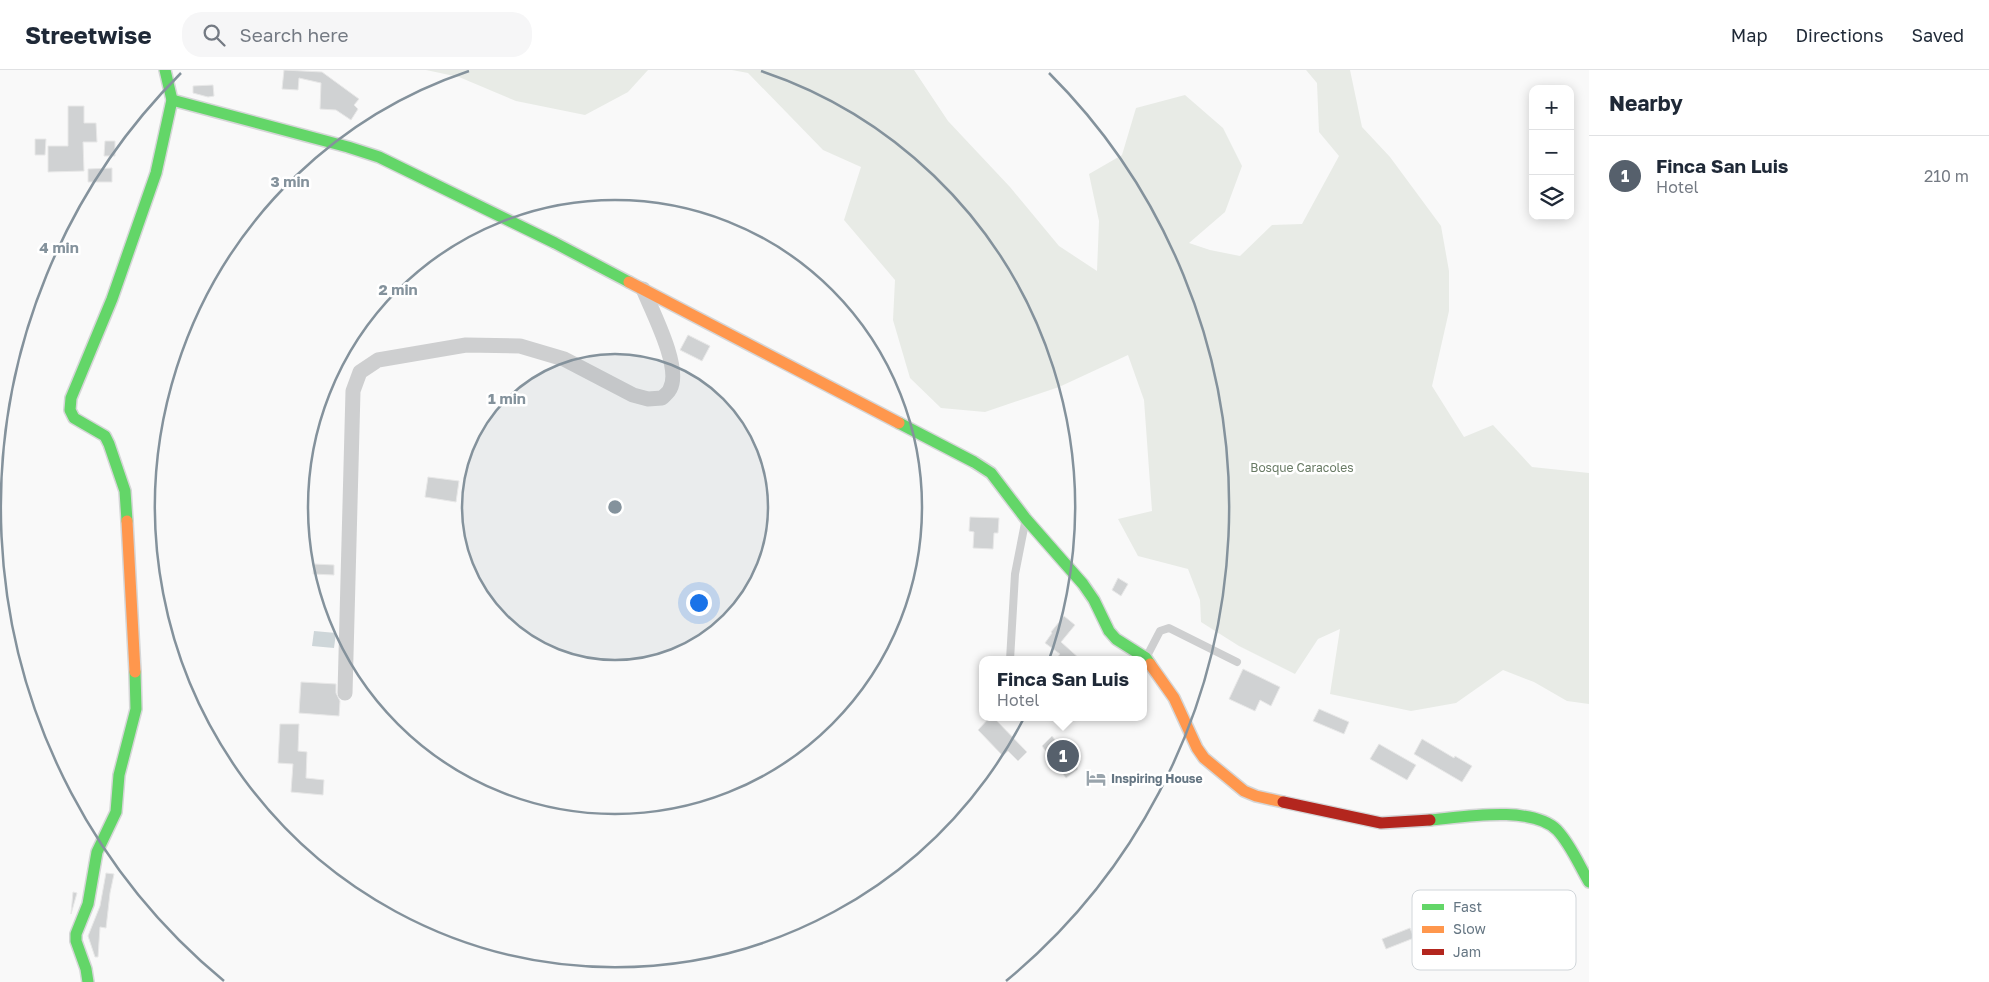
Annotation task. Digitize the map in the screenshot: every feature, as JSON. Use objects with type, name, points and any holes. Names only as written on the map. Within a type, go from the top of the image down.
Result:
[{"type":"street","points":[[88,982],[86,969],[76,941],[76,934],[88,904],[97,852],[116,812],[119,776],[133,726],[136,695],[125,491],[105,436],[74,418],[70,410],[71,398],[112,299],[156,173],[172,100],[165,70]]},
{"type":"street","points":[[172,100],[379,157],[537,234],[974,462],[991,473],[1026,519],[1083,584],[1094,600],[1109,631],[1143,656]]},
{"type":"street","points":[[345,693],[353,391],[360,372],[378,360],[447,348],[466,345],[520,346],[564,360],[633,395],[648,399],[662,398],[671,388],[674,373],[670,356],[643,290]]},
{"type":"street","points":[[1147,659],[1174,698],[1197,748],[1204,758],[1244,791],[1270,800],[1381,823],[1483,816],[1525,816],[1541,819],[1553,826],[1564,840],[1589,882]]},
{"type":"lane","points":[[1010,656],[1015,574],[1026,519]]},
{"type":"lane","points":[[1147,656],[1156,637],[1164,629],[1169,628],[1237,662]]},
{"type":"green space","points":[[426,70],[648,70],[628,92],[585,115],[516,101],[459,77]]},
{"type":"green space","name":"Bosque Caracoles","points":[[732,70],[914,70],[948,121],[1010,187],[1059,246],[1097,271],[1099,221],[1089,174],[1122,155],[1136,108],[1185,95],[1223,128],[1242,166],[1225,212],[1189,243],[1210,250],[1240,256],[1272,225],[1302,224],[1339,156],[1319,132],[1317,83],[1306,70],[1350,70],[1362,127],[1390,157],[1441,226],[1449,271],[1449,311],[1432,386],[1464,437],[1493,425],[1532,467],[1589,473],[1589,704],[1567,701],[1534,682],[1503,670],[1456,703],[1411,711],[1330,694],[1340,629],[1318,639],[1295,674],[1239,646],[1201,622],[1200,600],[1188,569],[1138,556],[1118,519],[1152,511],[1144,400],[1128,355],[1059,387],[985,412],[941,408],[910,378],[893,320],[895,280],[844,220],[861,167],[823,150],[748,73]]},
{"type":"shaded area","points":[[314,631],[336,633],[334,648],[312,646]]},
{"type":"building","points":[[284,70],[322,72],[359,99],[354,105],[358,109],[351,120],[336,110],[320,109],[321,83],[299,78],[298,90],[282,89]]},
{"type":"building","points":[[213,85],[214,96],[208,97],[193,93],[193,86]]},
{"type":"building","points":[[68,106],[84,106],[84,123],[96,123],[97,142],[83,142],[84,171],[48,172],[48,146],[68,146]]},
{"type":"building","points":[[35,139],[46,139],[45,155],[35,155]]},
{"type":"building","points":[[105,141],[115,141],[115,156],[104,156]]},
{"type":"building","points":[[112,168],[112,182],[88,182],[88,169]]},
{"type":"building","points":[[688,335],[710,346],[702,361],[680,350]]},
{"type":"building","points":[[428,477],[459,481],[456,502],[425,497]]},
{"type":"building","points":[[970,517],[999,518],[998,533],[994,533],[993,549],[973,548],[974,532],[969,531]]},
{"type":"building","points":[[314,564],[334,565],[334,575],[313,574]]},
{"type":"building","points":[[1118,578],[1128,584],[1121,596],[1112,590]]},
{"type":"building","points":[[1064,616],[1075,625],[1061,642],[1077,656],[1058,656],[1060,654],[1045,643]]},
{"type":"building","points":[[1243,669],[1280,687],[1271,706],[1260,700],[1255,711],[1229,699]]},
{"type":"building","points":[[301,682],[336,684],[336,693],[340,701],[339,716],[299,713]]},
{"type":"building","points":[[1319,709],[1349,722],[1344,734],[1313,721]]},
{"type":"building","points":[[986,721],[997,721],[1027,752],[1018,761],[1008,751],[1003,756],[978,730]]},
{"type":"building","points":[[280,724],[299,724],[298,751],[307,752],[306,778],[324,780],[323,795],[291,792],[293,764],[278,763]]},
{"type":"building","points":[[1052,736],[1058,744],[1060,742],[1078,769],[1066,778],[1042,746]]},
{"type":"building","points":[[1422,739],[1454,758],[1455,756],[1472,766],[1462,782],[1414,754]]},
{"type":"building","points":[[1379,744],[1416,765],[1407,780],[1370,759]]},
{"type":"building","points":[[106,873],[114,874],[106,928],[100,927],[98,957],[95,957],[88,936],[100,906]]},
{"type":"building","points":[[73,892],[77,893],[71,914]]},
{"type":"building","points":[[1410,928],[1412,933],[1412,939],[1386,949],[1382,939]]},
{"type":"traffic: fast","points":[[127,521],[125,491],[109,444],[105,436],[74,418],[70,410],[71,398],[112,299],[156,173],[172,100],[165,70]]},
{"type":"traffic: fast","points":[[172,100],[379,157],[555,243],[629,282]]},
{"type":"traffic: fast","points":[[899,423],[974,462],[991,473],[1026,519],[1083,584],[1094,600],[1109,631],[1116,639],[1143,656]]},
{"type":"traffic: fast","points":[[1147,660],[1150,664]]},
{"type":"traffic: fast","points":[[88,982],[86,969],[76,941],[76,934],[88,904],[97,852],[116,812],[119,775],[136,709],[135,672]]},
{"type":"traffic: fast","points":[[1430,820],[1496,814],[1531,817],[1546,822],[1557,830],[1566,842],[1589,882]]},
{"type":"traffic: slow","points":[[629,282],[899,423]]},
{"type":"traffic: slow","points":[[127,521],[135,672]]},
{"type":"traffic: slow","points":[[1150,664],[1174,698],[1197,748],[1204,758],[1244,791],[1256,796],[1283,802]]},
{"type":"traffic: jam","points":[[1283,802],[1381,823],[1430,820]]},
{"type":"place","name":"Finca San Luis","points":[[1063,756]]},
{"type":"place","name":"Inspiring House","points":[[1096,778]]}]
